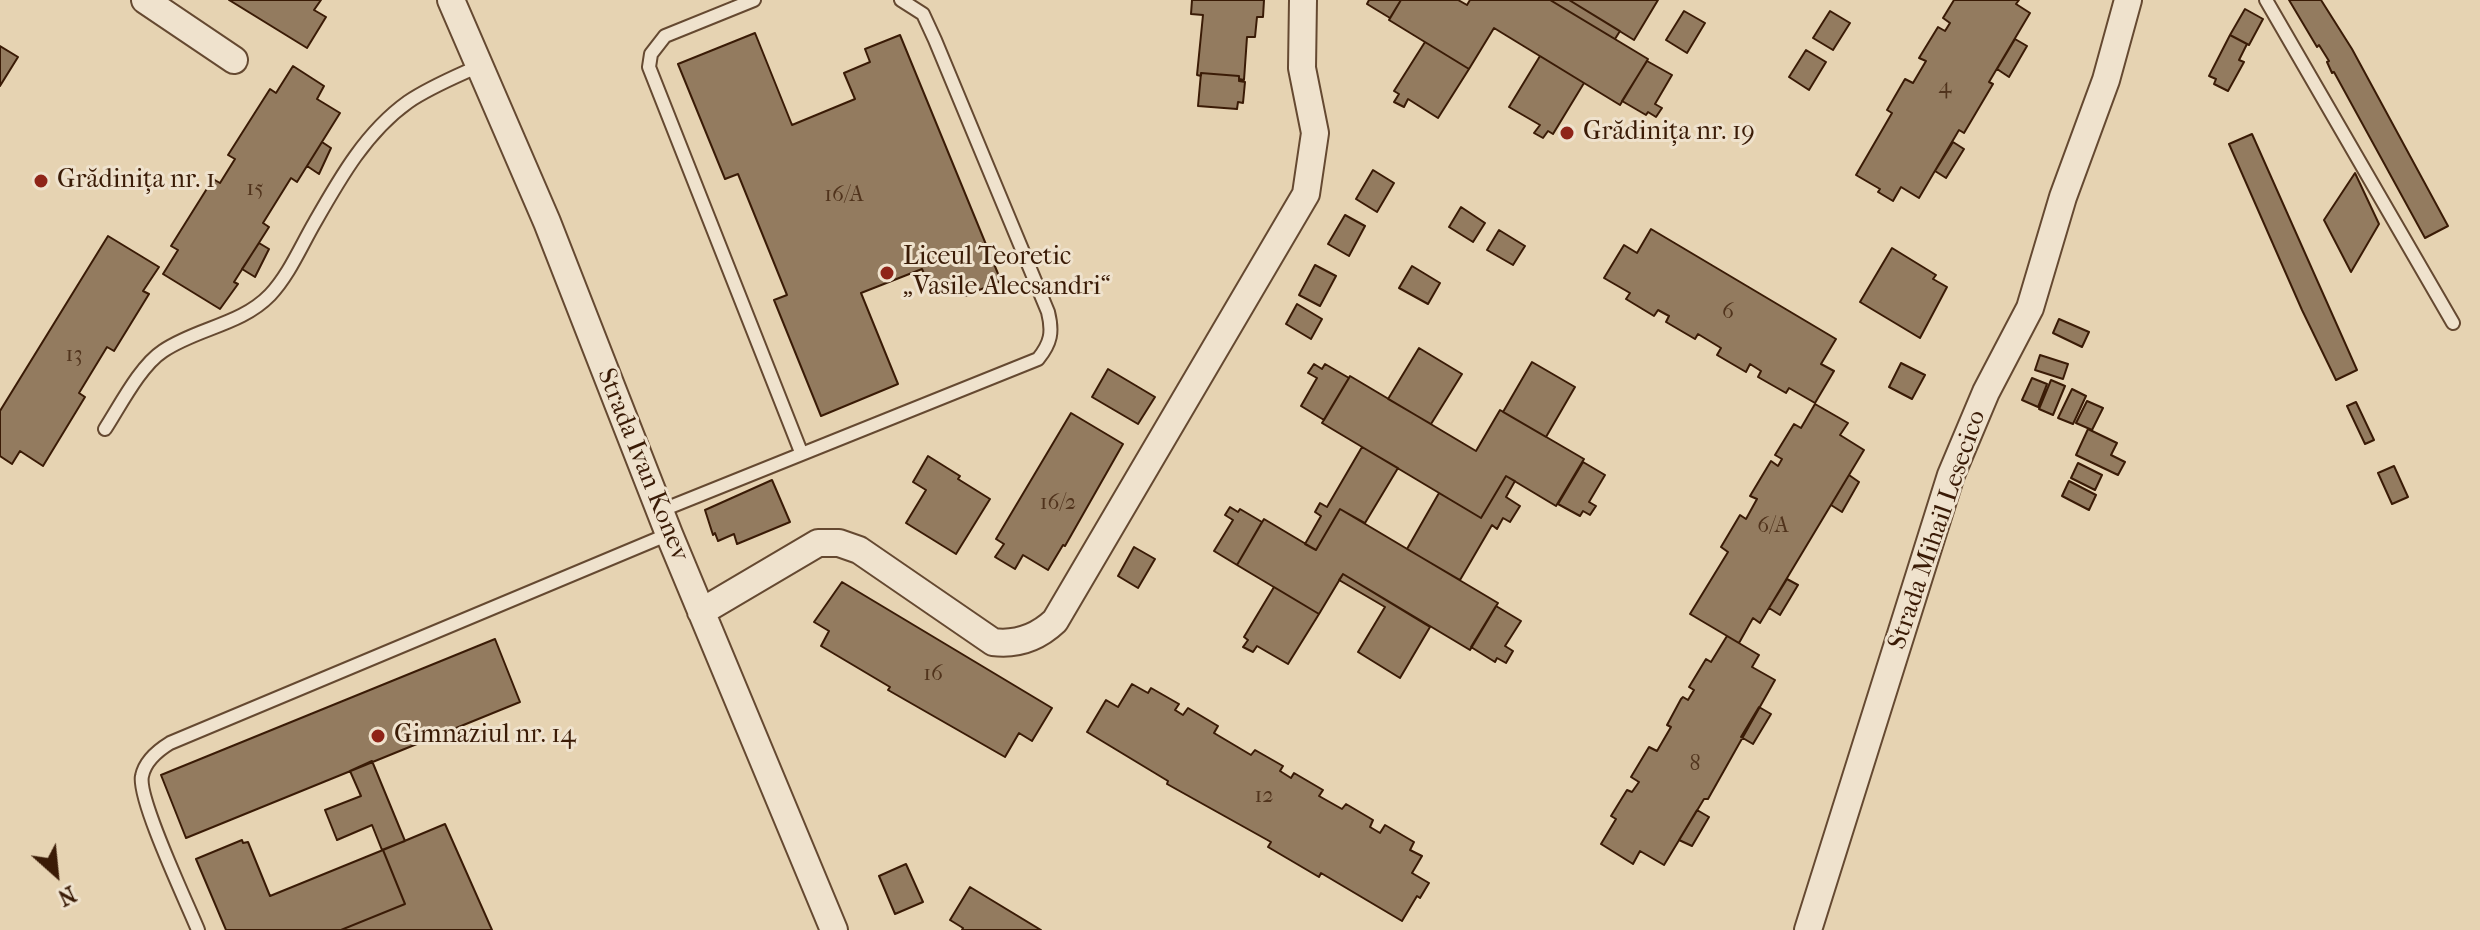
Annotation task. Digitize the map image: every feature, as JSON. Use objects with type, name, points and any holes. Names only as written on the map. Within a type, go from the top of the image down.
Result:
[{"type":"street","points":[[145,0],[234,60]]},
{"type":"street","name":"Strada Ivan Konev","points":[[451,0],[547,222],[701,612],[834,930]]},
{"type":"street","points":[[701,612],[756,582],[798,553],[818,543],[839,543],[859,550],[993,642],[1010,644],[1043,632],[1055,621],[1306,194],[1315,133],[1302,68],[1303,0]]},
{"type":"street","name":"Strada Mihail Lesecico","points":[[1808,930],[1951,475],[1986,392],[2030,308],[2063,197],[2106,80],[2128,0]]},
{"type":"lane","points":[[754,0],[665,36],[651,54],[649,67],[801,452]]},
{"type":"lane","points":[[198,930],[148,809],[142,787],[142,776],[155,753],[170,743],[665,522],[801,452],[1038,359],[1050,341],[1052,327],[1048,312],[923,14],[901,0]]},
{"type":"lane","points":[[2266,0],[2453,323]]},
{"type":"lane","points":[[105,429],[151,361],[161,352],[201,331],[247,314],[271,294],[342,177],[389,117],[432,87],[479,66]]},
{"type":"building","points":[[229,0],[321,0],[314,10],[326,17],[307,48]]},
{"type":"building","points":[[1192,0],[1264,0],[1263,17],[1257,17],[1255,37],[1247,37],[1244,80],[1239,76],[1197,75],[1203,15],[1191,14]]},
{"type":"building","points":[[1369,0],[1401,0],[1390,18],[1367,4]]},
{"type":"building","points":[[1401,0],[1458,0],[1467,5],[1470,0],[1550,0],[1648,59],[1620,105],[1494,28],[1469,69],[1389,20]]},
{"type":"building","points":[[1550,0],[1569,0],[1620,31],[1615,39]]},
{"type":"building","points":[[1569,0],[1658,0],[1634,40]]},
{"type":"building","points":[[1954,0],[2019,0],[2016,4],[2030,13],[1989,82],[1993,84],[1964,133],[1959,130],[1919,198],[1901,187],[1893,201],[1856,175],[1892,113],[1887,110],[1905,79],[1913,83],[1926,61],[1919,58],[1938,27],[1945,31],[1950,23],[1943,18]]},
{"type":"building","points":[[2289,0],[2321,0],[2352,49],[2448,226],[2425,238],[2332,73],[2329,61]]},
{"type":"building","points":[[2245,9],[2263,19],[2249,45],[2230,35]]},
{"type":"building","points":[[1684,11],[1705,23],[1687,53],[1666,40]]},
{"type":"building","points":[[1830,11],[1850,23],[1833,50],[1813,38]]},
{"type":"building","points":[[755,33],[792,125],[855,99],[844,73],[870,62],[865,49],[900,35],[1001,281],[965,296],[960,284],[933,295],[922,269],[861,293],[898,384],[821,416],[774,300],[787,295],[738,174],[725,179],[678,64]]},
{"type":"building","points":[[2230,35],[2247,44],[2239,60],[2244,62],[2228,91],[2214,84],[2216,79],[2209,76]]},
{"type":"building","points":[[2015,39],[2027,46],[2009,77],[1997,69]]},
{"type":"building","points":[[1425,42],[1469,69],[1438,118],[1408,99],[1404,107],[1394,102],[1399,94],[1394,91]]},
{"type":"building","points":[[0,46],[18,57],[0,86]]},
{"type":"building","points":[[1806,50],[1826,62],[1809,90],[1789,77]]},
{"type":"building","points":[[1540,56],[1584,83],[1553,134],[1548,131],[1543,138],[1534,133],[1540,125],[1509,107]]},
{"type":"building","points":[[1647,61],[1672,75],[1655,104],[1662,108],[1656,117],[1648,112],[1646,115],[1622,101]]},
{"type":"building","points":[[293,66],[324,86],[317,99],[340,113],[297,182],[291,178],[263,223],[269,227],[234,282],[238,284],[220,309],[163,274],[178,250],[171,246],[213,179],[220,183],[235,159],[228,155],[270,89],[276,93]]},
{"type":"building","points":[[1201,73],[1239,76],[1239,81],[1245,82],[1243,103],[1238,102],[1237,109],[1198,106]]},
{"type":"building","points":[[2252,134],[2357,370],[2336,380],[2229,144]]},
{"type":"building","points":[[322,142],[331,148],[319,174],[307,166]]},
{"type":"building","points":[[1953,142],[1964,149],[1946,178],[1935,171]]},
{"type":"building","points":[[1373,170],[1394,183],[1377,212],[1356,199]]},
{"type":"building","points":[[2355,173],[2379,224],[2351,272],[2324,220]]},
{"type":"building","points":[[1461,207],[1485,223],[1473,242],[1449,227]]},
{"type":"building","points":[[1345,215],[1365,226],[1349,256],[1328,244]]},
{"type":"building","points":[[1651,229],[1836,339],[1821,364],[1834,371],[1815,403],[1789,388],[1786,393],[1758,377],[1761,371],[1750,364],[1746,372],[1717,355],[1721,348],[1698,334],[1695,339],[1666,322],[1669,316],[1658,310],[1654,316],[1626,299],[1630,293],[1604,278],[1624,245],[1637,253]]},
{"type":"building","points":[[1499,230],[1525,246],[1513,265],[1487,250]]},
{"type":"building","points":[[108,236],[159,267],[143,291],[149,294],[114,351],[107,347],[79,393],[85,397],[43,466],[20,451],[12,464],[0,456],[0,411]]},
{"type":"building","points":[[259,243],[269,249],[255,277],[242,269]]},
{"type":"building","points":[[1892,248],[1936,275],[1933,279],[1947,287],[1920,338],[1860,302]]},
{"type":"building","points":[[1315,265],[1336,276],[1320,306],[1299,295]]},
{"type":"building","points":[[1412,266],[1440,283],[1428,304],[1399,288]]},
{"type":"building","points":[[1297,304],[1322,319],[1311,339],[1286,324]]},
{"type":"building","points":[[2059,319],[2089,332],[2082,347],[2053,333]]},
{"type":"building","points":[[1419,348],[1462,374],[1431,424],[1388,399]]},
{"type":"building","points":[[2040,355],[2068,364],[2063,379],[2035,370]]},
{"type":"building","points":[[1532,362],[1575,387],[1546,437],[1503,412]]},
{"type":"building","points":[[1901,363],[1925,375],[1912,399],[1889,387]]},
{"type":"building","points":[[1314,364],[1322,369],[1325,364],[1349,378],[1324,420],[1301,406],[1317,378],[1308,373]]},
{"type":"building","points":[[1108,369],[1155,397],[1138,424],[1092,397]]},
{"type":"building","points":[[1350,376],[1476,451],[1500,410],[1584,459],[1556,506],[1506,476],[1481,518],[1322,423]]},
{"type":"building","points":[[2032,378],[2047,384],[2038,407],[2022,400]]},
{"type":"building","points":[[2051,380],[2065,386],[2053,415],[2039,409]]},
{"type":"building","points":[[2072,389],[2086,396],[2073,424],[2058,418]]},
{"type":"building","points":[[2087,401],[2103,408],[2092,430],[2076,423]]},
{"type":"building","points":[[2356,402],[2374,440],[2365,444],[2347,406]]},
{"type":"building","points":[[1815,404],[1848,423],[1840,435],[1864,450],[1760,623],[1753,618],[1739,643],[1690,614],[1728,552],[1721,547],[1740,515],[1746,519],[1757,499],[1750,496],[1771,461],[1778,466],[1782,459],[1775,455],[1794,424],[1801,428]]},
{"type":"building","points":[[1071,413],[1123,444],[1048,570],[1023,555],[1015,569],[995,557],[1004,544],[996,539]]},
{"type":"building","points":[[2088,429],[2117,443],[2111,455],[2125,462],[2118,475],[2076,455]]},
{"type":"building","points":[[1362,447],[1398,468],[1365,523],[1340,509],[1316,550],[1305,544],[1321,516],[1315,512],[1320,503],[1327,507]]},
{"type":"building","points":[[928,456],[990,499],[956,554],[906,523],[926,490],[913,482]]},
{"type":"building","points":[[1583,462],[1605,475],[1589,502],[1596,506],[1590,515],[1583,511],[1580,516],[1558,504]]},
{"type":"building","points":[[2078,463],[2102,475],[2095,490],[2071,478]]},
{"type":"building","points":[[2394,466],[2408,497],[2392,504],[2378,473]]},
{"type":"building","points":[[1849,475],[1859,482],[1842,512],[1831,505]]},
{"type":"building","points":[[1506,476],[1515,481],[1506,497],[1520,506],[1510,522],[1503,518],[1497,529],[1492,525],[1460,580],[1407,549],[1439,493],[1481,518]]},
{"type":"building","points":[[772,480],[790,522],[737,544],[734,534],[718,541],[705,510]]},
{"type":"building","points":[[2069,481],[2096,495],[2089,510],[2062,496]]},
{"type":"building","points":[[1230,507],[1238,512],[1240,509],[1262,522],[1237,565],[1214,551],[1233,520],[1225,515]]},
{"type":"building","points":[[1340,509],[1498,603],[1470,650],[1343,574],[1319,614],[1237,565],[1264,519],[1316,550]]},
{"type":"building","points":[[1134,547],[1155,559],[1138,588],[1118,576]]},
{"type":"building","points":[[1343,574],[1430,627],[1400,678],[1358,652],[1385,607],[1339,580]]},
{"type":"building","points":[[1787,579],[1798,585],[1780,615],[1769,608]]},
{"type":"building","points":[[842,582],[1052,708],[1032,741],[1019,733],[1005,757],[888,690],[890,687],[821,646],[829,631],[814,622]]},
{"type":"building","points":[[1274,587],[1319,614],[1288,664],[1257,646],[1253,652],[1243,647],[1248,640],[1244,637]]},
{"type":"building","points":[[1496,606],[1521,621],[1505,646],[1513,651],[1506,663],[1497,658],[1495,662],[1471,647]]},
{"type":"building","points":[[1727,636],[1759,655],[1752,667],[1775,680],[1708,799],[1704,799],[1664,865],[1640,851],[1633,864],[1601,844],[1616,819],[1611,816],[1627,790],[1632,792],[1639,782],[1631,777],[1649,747],[1657,751],[1671,727],[1667,725],[1681,699],[1688,700],[1694,690],[1689,687],[1706,659],[1711,662]]},
{"type":"building","points":[[495,639],[520,702],[186,838],[161,775]]},
{"type":"building","points":[[1132,684],[1148,693],[1151,688],[1179,704],[1175,710],[1183,715],[1188,708],[1218,726],[1214,733],[1251,755],[1255,750],[1283,766],[1280,771],[1291,778],[1294,773],[1323,790],[1319,796],[1342,809],[1346,804],[1373,820],[1370,827],[1380,833],[1385,825],[1414,842],[1410,850],[1422,856],[1412,873],[1429,883],[1402,921],[1321,873],[1319,877],[1268,847],[1271,842],[1167,784],[1168,781],[1087,732],[1106,700],[1118,707]]},
{"type":"building","points":[[1759,707],[1771,714],[1753,744],[1741,737]]},
{"type":"building","points":[[372,761],[405,841],[382,850],[372,825],[337,840],[325,810],[361,796],[350,771]]},
{"type":"building","points":[[1697,810],[1709,817],[1692,846],[1679,840]]},
{"type":"building","points":[[445,824],[492,930],[341,930],[405,904],[383,850]]},
{"type":"building","points":[[242,840],[243,843],[248,842],[270,896],[383,850],[405,904],[341,930],[226,930],[196,859]]},
{"type":"building","points":[[906,864],[923,902],[895,914],[879,876]]},
{"type":"building","points":[[970,887],[1041,930],[962,930],[950,920]]},
{"type":"place","name":"Grădinița nr. 19","points":[[1567,133]]},
{"type":"place","name":"Grădinița nr. 1","points":[[41,181]]},
{"type":"place","name":"Liceul Teoretic „Vasile Alecsandri“","points":[[887,273]]},
{"type":"place","name":"Gimnaziul nr. 14","points":[[378,736]]}]
